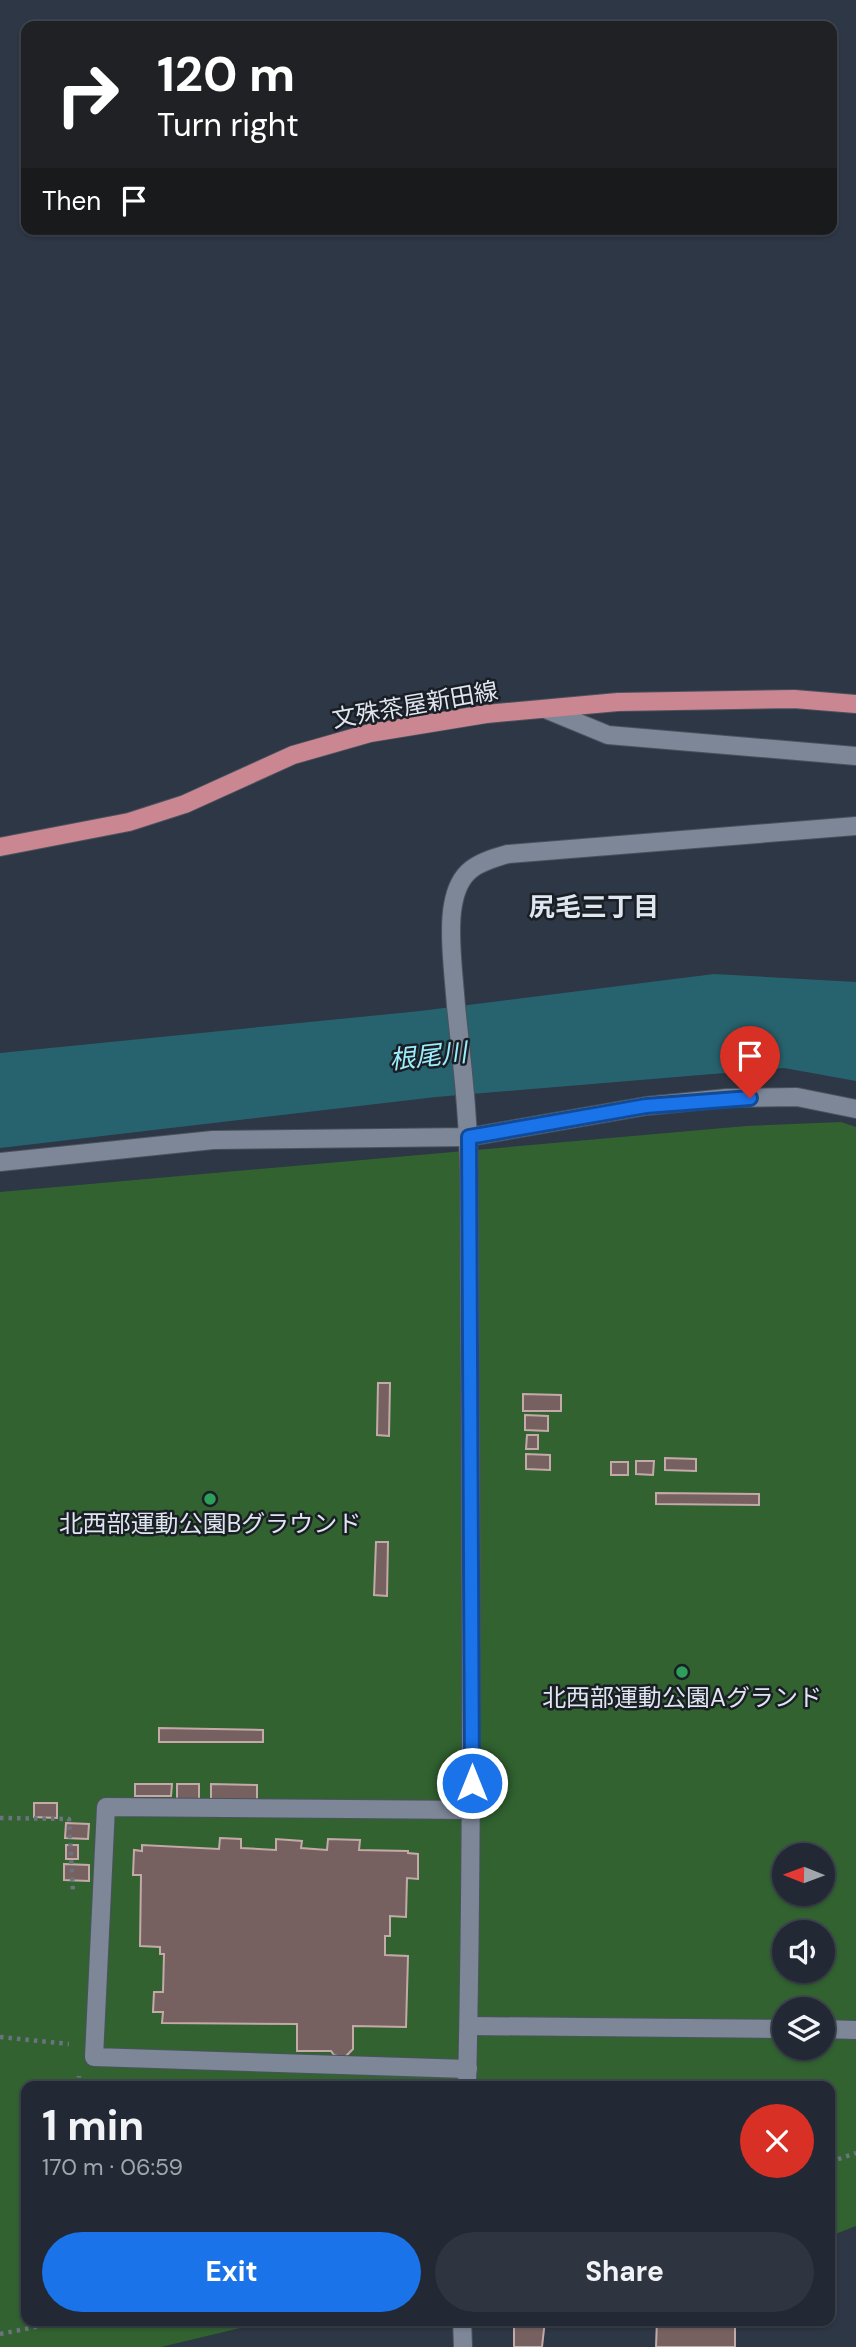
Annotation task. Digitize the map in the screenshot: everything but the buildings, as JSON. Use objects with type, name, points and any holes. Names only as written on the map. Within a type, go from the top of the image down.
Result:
[{"type":"main road","name":"文殊茶屋新田線","points":[[0,847],[129,822],[185,804],[293,755],[370,733],[486,714],[618,702],[793,699],[856,704]]},
{"type":"street","points":[[545,709],[608,735],[856,756]]},
{"type":"street","points":[[472,1810],[106,1807],[94,2057],[468,2078],[472,1810],[469,1137],[453,973],[452,908],[459,882],[480,862],[508,854],[856,826]]},
{"type":"street","points":[[0,1162],[214,1140],[469,1137],[646,1106],[727,1098],[797,1097],[856,1109]]},
{"type":"street","points":[[470,2026],[772,2029]]},
{"type":"street","points":[[835,2029],[856,2030]]},
{"type":"street","points":[[462,2326],[463,2347]]},
{"type":"path","points":[[0,1818],[69,1819]]},
{"type":"path","points":[[0,2037],[80,2046]]},
{"type":"path","points":[[835,2160],[856,2153]]},
{"type":"path","points":[[0,2334],[41,2326]]},
{"type":"green space","points":[[841,1122],[856,1127],[856,2226],[835,2234],[835,2081],[21,2081],[21,2326],[249,2326],[161,2347],[0,2347],[0,1192],[746,1126]]},
{"type":"water","name":"根尾川","points":[[714,974],[856,982],[856,1081],[784,1068],[436,1097],[0,1148],[0,1053],[420,1011]]},
{"type":"place","name":"北西部運動公園Bグラウンド","points":[[210,1499]]},
{"type":"place","name":"北西部運動公園Aグランド","points":[[682,1672]]},
{"type":"district","name":"尻毛三丁目","points":[[594,907]]},
{"type":"route","points":[[472,1783],[469,1137],[646,1106],[750,1098]]}]
